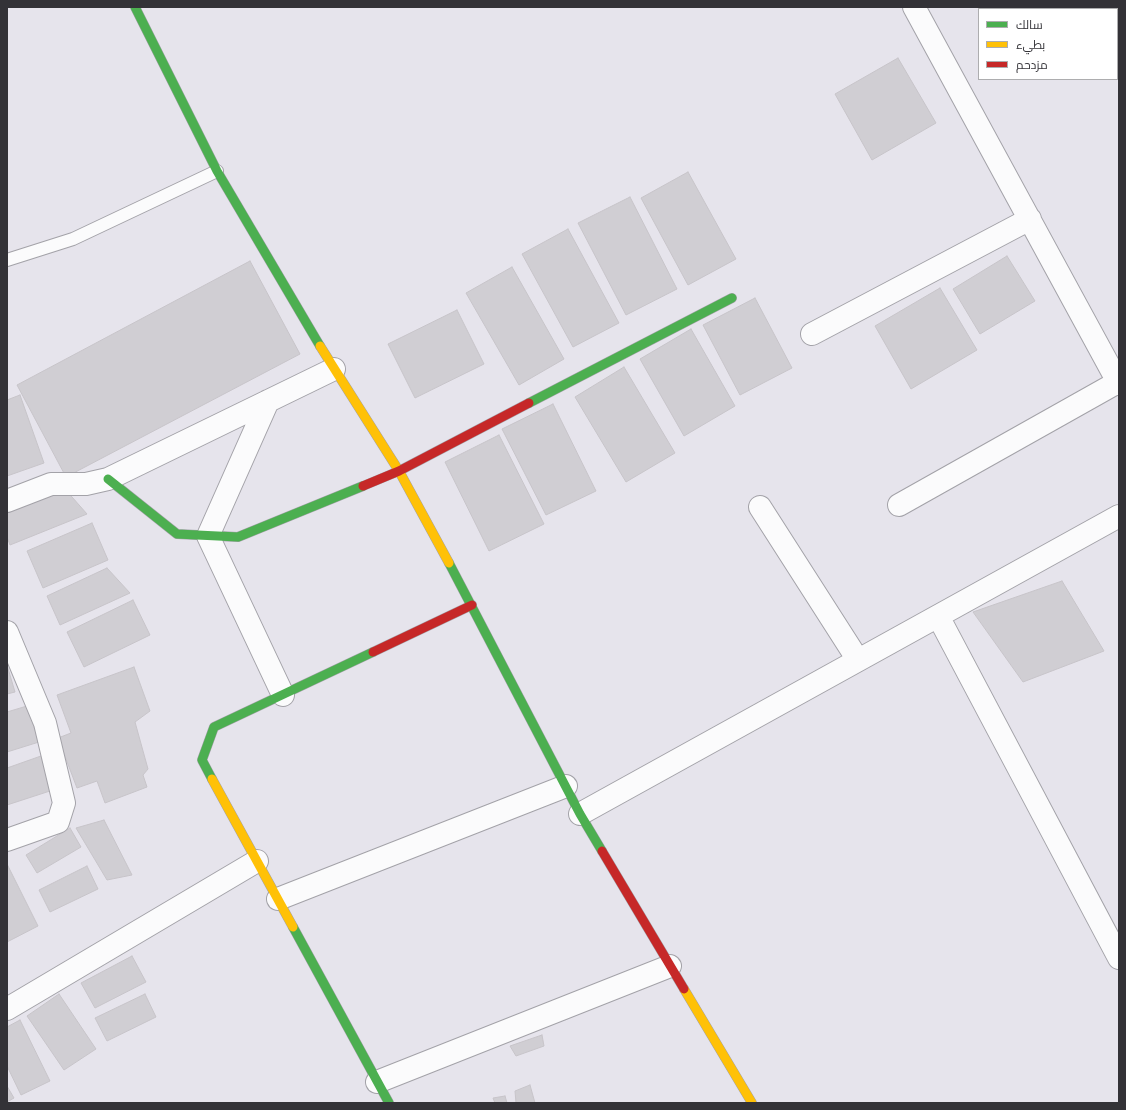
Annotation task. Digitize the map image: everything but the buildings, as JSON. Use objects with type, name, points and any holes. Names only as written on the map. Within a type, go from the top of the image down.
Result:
[{"type":"street","points":[[136,7],[217,171],[334,369],[400,471],[472,605],[580,814],[752,1103]]},
{"type":"street","points":[[899,505],[1119,383],[914,7]]},
{"type":"street","points":[[812,334],[1030,219]]},
{"type":"street","points":[[108,479],[177,534],[238,537],[400,471],[732,298]]},
{"type":"street","points":[[7,501],[51,484],[86,484],[108,479],[334,369]]},
{"type":"street","points":[[268,401],[208,536],[283,695]]},
{"type":"street","points":[[760,507],[858,660]]},
{"type":"street","points":[[580,814],[1119,516]]},
{"type":"street","points":[[389,1103],[202,760],[214,727],[472,605]]},
{"type":"street","points":[[938,616],[1119,958]]},
{"type":"street","points":[[7,632],[46,723],[64,802],[58,822],[7,840]]},
{"type":"street","points":[[278,899],[566,786]]},
{"type":"street","points":[[7,1009],[257,861]]},
{"type":"street","points":[[377,1082],[670,966]]},
{"type":"lane","points":[[7,260],[73,239],[217,171]]},
{"type":"traffic: fast","points":[[135,7],[217,171],[320,346]]},
{"type":"traffic: fast","points":[[529,403],[732,298]]},
{"type":"traffic: fast","points":[[108,479],[177,534],[238,537],[363,486]]},
{"type":"traffic: fast","points":[[449,563],[580,814],[602,851]]},
{"type":"traffic: fast","points":[[212,779],[202,760],[214,727],[373,652]]},
{"type":"traffic: fast","points":[[293,927],[389,1103]]},
{"type":"traffic: slow","points":[[320,346],[399,471],[449,563]]},
{"type":"traffic: slow","points":[[212,779],[293,927]]},
{"type":"traffic: slow","points":[[684,989],[752,1103]]},
{"type":"traffic: jam","points":[[363,486],[399,471],[529,403]]},
{"type":"traffic: jam","points":[[373,652],[472,605]]},
{"type":"traffic: jam","points":[[602,851],[684,989]]}]
